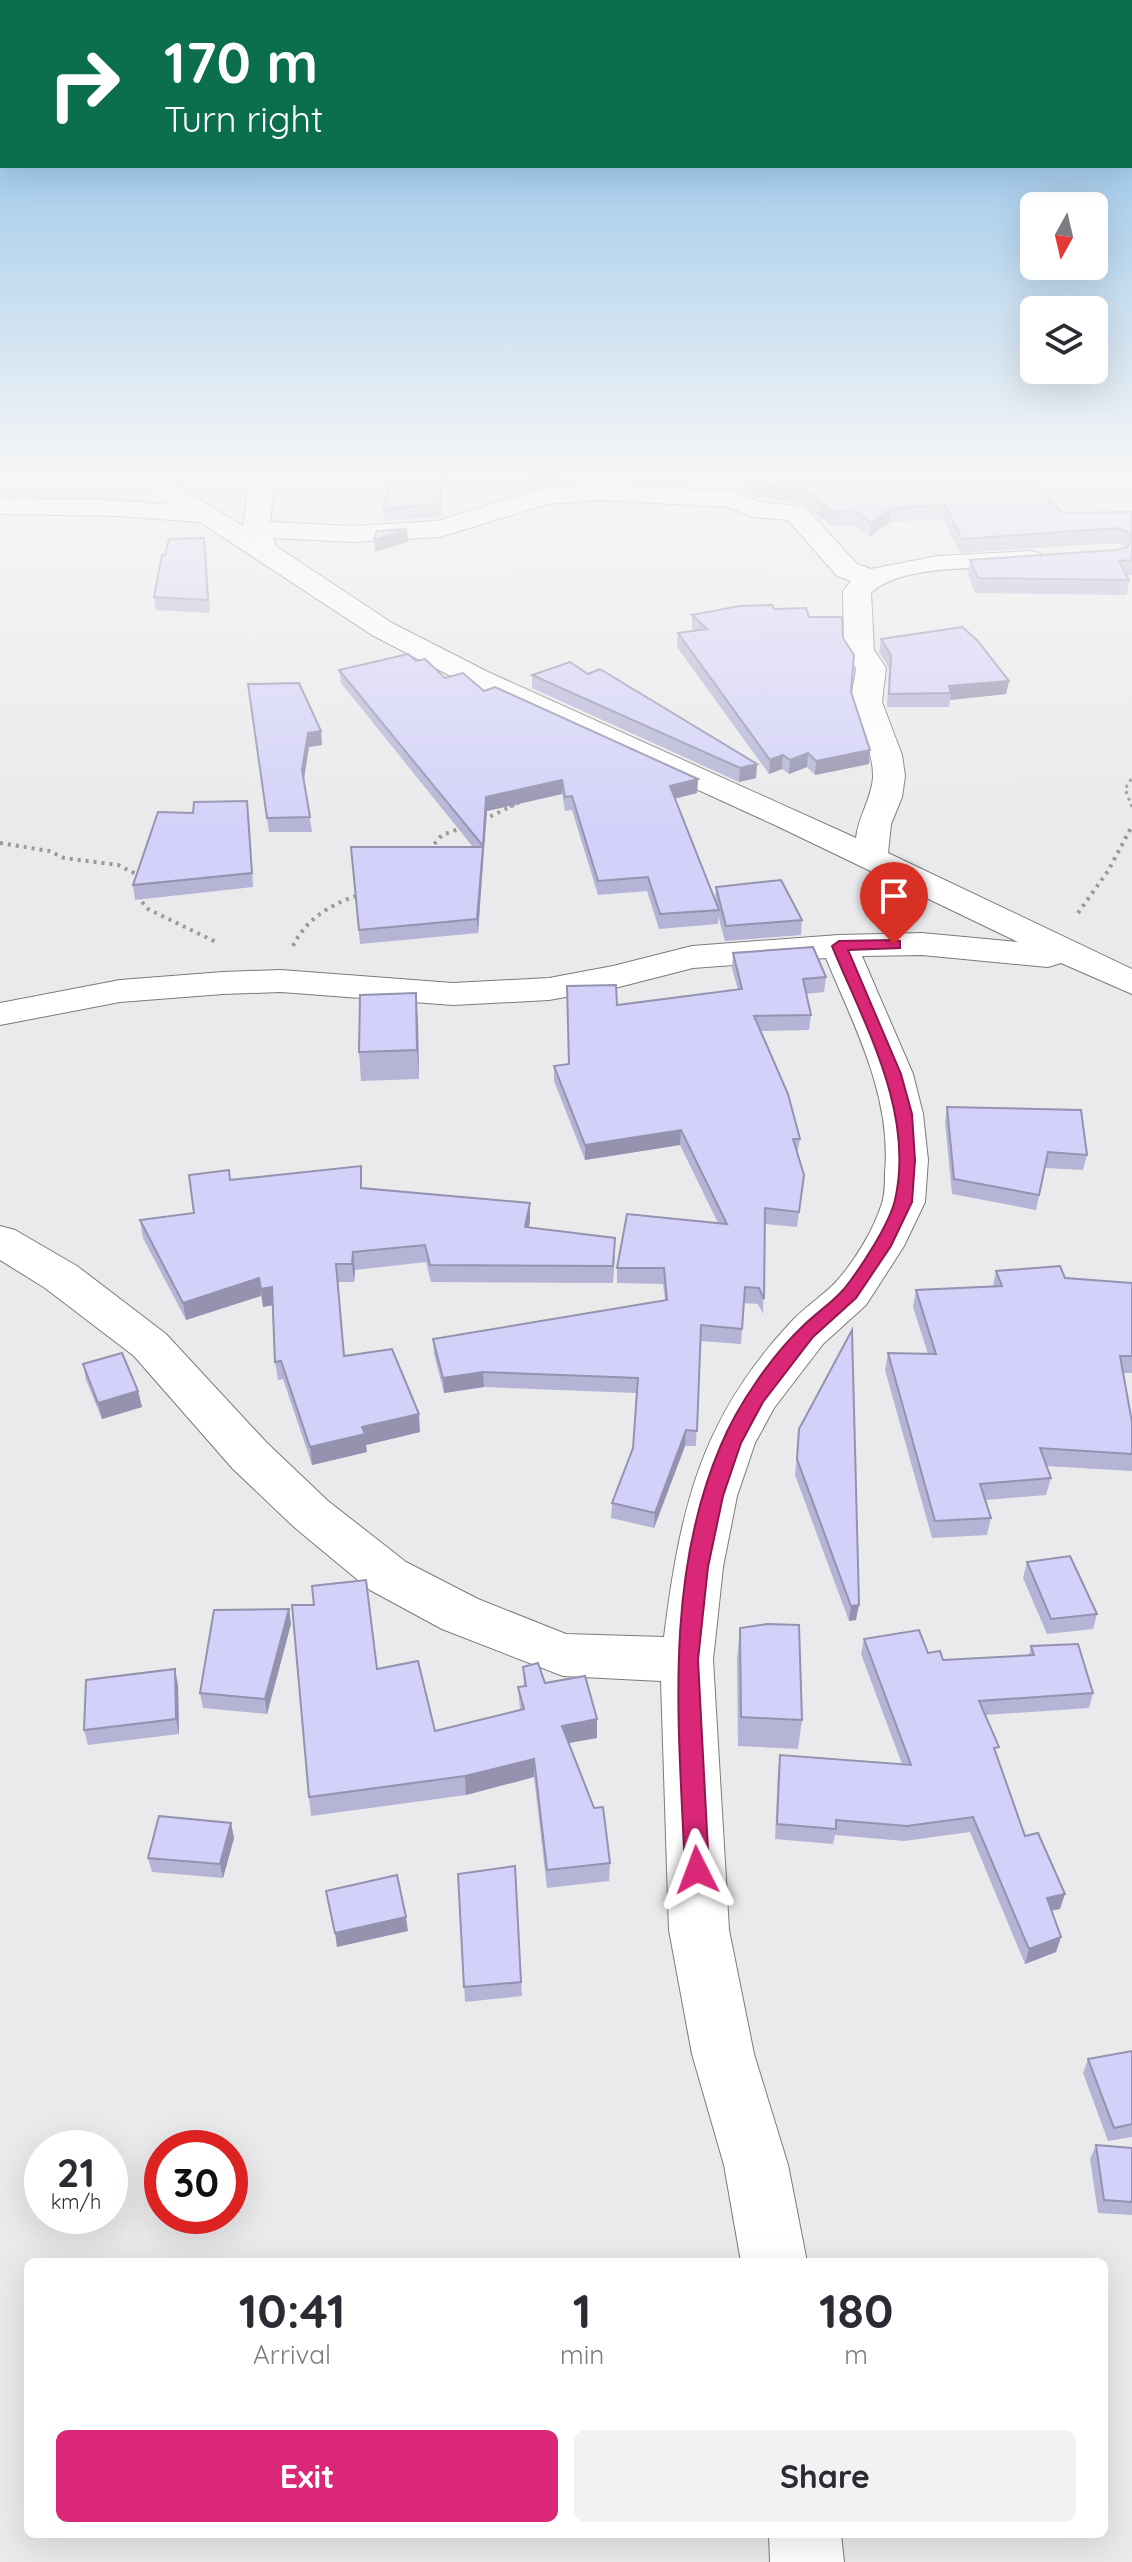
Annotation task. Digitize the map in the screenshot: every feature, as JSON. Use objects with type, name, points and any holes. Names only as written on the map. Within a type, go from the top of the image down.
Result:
[{"type":"street","points":[[329,591],[382,629],[477,678],[1132,983]]},
{"type":"street","points":[[857,591],[859,650],[871,668],[867,702],[886,755],[889,776],[886,797],[874,824],[870,859]]},
{"type":"street","points":[[0,1014],[120,991],[223,983],[299,982],[453,994],[549,989],[692,957],[839,946],[922,944],[1086,961]]},
{"type":"street","points":[[773,2258],[756,2165],[723,2054],[699,1930],[687,1660],[698,1567],[713,1496],[731,1443],[756,1398],[807,1333],[850,1294],[882,1246],[904,1202],[907,1160],[903,1114],[893,1074],[839,946]]},
{"type":"street","points":[[0,1240],[61,1277],[150,1345],[250,1456],[311,1514],[388,1576],[460,1614],[563,1655],[687,1660]]},
{"type":"street","points":[[805,2538],[807,2562]]},
{"type":"path","points":[[1132,778],[1125,789],[1132,808]]},
{"type":"path","points":[[422,858],[442,835],[496,816],[528,798]]},
{"type":"path","points":[[1072,922],[1108,871],[1132,826]]},
{"type":"path","points":[[0,843],[49,851],[64,858],[118,865],[140,875],[142,902],[148,909],[299,982]]},
{"type":"path","points":[[299,982],[289,956],[298,933],[326,910],[347,898],[370,891]]},
{"type":"building","points":[[155,591],[207,591],[208,600],[154,597]]},
{"type":"building","points":[[772,605],[774,609],[806,608],[809,617],[842,617],[843,638],[854,655],[851,692],[870,750],[816,761],[808,753],[790,760],[783,755],[770,760],[678,633],[707,629],[692,615],[739,606]]},
{"type":"building","points":[[962,627],[977,640],[1009,681],[949,686],[951,693],[889,694],[891,655],[881,639]]},
{"type":"building","points":[[408,654],[416,661],[425,659],[445,678],[463,673],[484,691],[495,687],[698,779],[670,786],[719,910],[660,914],[648,877],[598,881],[572,796],[565,797],[562,780],[486,797],[483,846],[339,670]]},
{"type":"building","points":[[570,662],[588,674],[600,669],[757,764],[740,768],[532,675]]},
{"type":"building","points":[[299,683],[321,731],[308,733],[302,770],[310,817],[267,818],[248,684]]},
{"type":"building","points":[[247,801],[252,873],[133,885],[158,812],[193,813],[194,802]]},
{"type":"building","points":[[351,847],[483,847],[477,919],[359,930]]},
{"type":"building","points":[[781,880],[802,920],[726,926],[716,887]]},
{"type":"building","points":[[813,947],[826,977],[803,979],[811,1015],[754,1016],[788,1094],[800,1139],[793,1139],[804,1175],[799,1212],[765,1208],[764,1299],[759,1288],[745,1287],[742,1329],[701,1325],[697,1431],[686,1430],[655,1513],[612,1503],[633,1448],[638,1378],[483,1372],[443,1378],[433,1339],[667,1300],[664,1268],[617,1268],[627,1214],[727,1224],[681,1130],[585,1145],[554,1066],[569,1064],[567,986],[616,985],[617,1005],[742,989],[733,953]]},
{"type":"building","points":[[416,993],[417,1050],[359,1052],[360,995]]},
{"type":"building","points":[[947,1107],[1081,1110],[1087,1155],[1048,1152],[1039,1195],[954,1179]]},
{"type":"building","points":[[361,1166],[361,1188],[530,1203],[525,1227],[615,1238],[613,1266],[430,1265],[425,1245],[353,1252],[352,1264],[336,1264],[344,1356],[392,1349],[419,1414],[362,1427],[365,1434],[310,1447],[281,1361],[275,1362],[272,1287],[261,1289],[259,1278],[183,1303],[140,1220],[194,1213],[189,1175],[229,1170],[230,1180]]},
{"type":"building","points":[[1060,1266],[1065,1278],[1132,1283],[1132,1356],[1120,1356],[1132,1422],[1132,1454],[1040,1448],[1051,1478],[980,1484],[991,1518],[935,1521],[888,1353],[936,1354],[916,1290],[1002,1286],[996,1271]]},
{"type":"building","points":[[852,1330],[859,1605],[851,1606],[797,1459],[799,1429]]},
{"type":"building","points":[[122,1353],[138,1391],[98,1403],[83,1364]]},
{"type":"building","points":[[1070,1556],[1097,1614],[1051,1619],[1027,1562]]},
{"type":"building","points":[[366,1580],[377,1669],[418,1661],[435,1731],[524,1709],[518,1687],[526,1686],[523,1667],[538,1663],[545,1683],[585,1676],[597,1719],[562,1726],[594,1808],[603,1807],[610,1863],[547,1870],[534,1759],[465,1776],[309,1797],[292,1605],[314,1605],[312,1586]]},
{"type":"building","points":[[289,1609],[265,1699],[200,1693],[214,1610]]},
{"type":"building","points":[[767,1624],[799,1625],[802,1720],[741,1717],[740,1628]]},
{"type":"building","points":[[919,1630],[928,1653],[940,1651],[943,1660],[1034,1655],[1031,1646],[1078,1644],[1093,1693],[979,1701],[999,1747],[994,1748],[1025,1836],[1038,1833],[1065,1894],[1047,1898],[1061,1937],[1029,1949],[973,1817],[907,1826],[836,1820],[836,1829],[777,1824],[780,1755],[911,1765],[864,1639]]},
{"type":"building","points":[[175,1669],[176,1719],[84,1730],[86,1680]]},
{"type":"building","points":[[159,1816],[231,1823],[220,1864],[148,1858]]},
{"type":"building","points":[[515,1866],[521,1982],[464,1987],[458,1874]]},
{"type":"building","points":[[397,1875],[406,1917],[335,1933],[326,1891]]},
{"type":"building","points":[[1132,2051],[1132,2124],[1114,2128],[1088,2059]]},
{"type":"building","points":[[1096,2145],[1132,2148],[1132,2202],[1104,2200]]},
{"type":"route","points":[[697,1870],[687,1660],[698,1567],[713,1496],[731,1443],[756,1398],[807,1333],[850,1294],[882,1246],[904,1202],[907,1160],[903,1114],[893,1074],[839,946],[894,944]]}]
